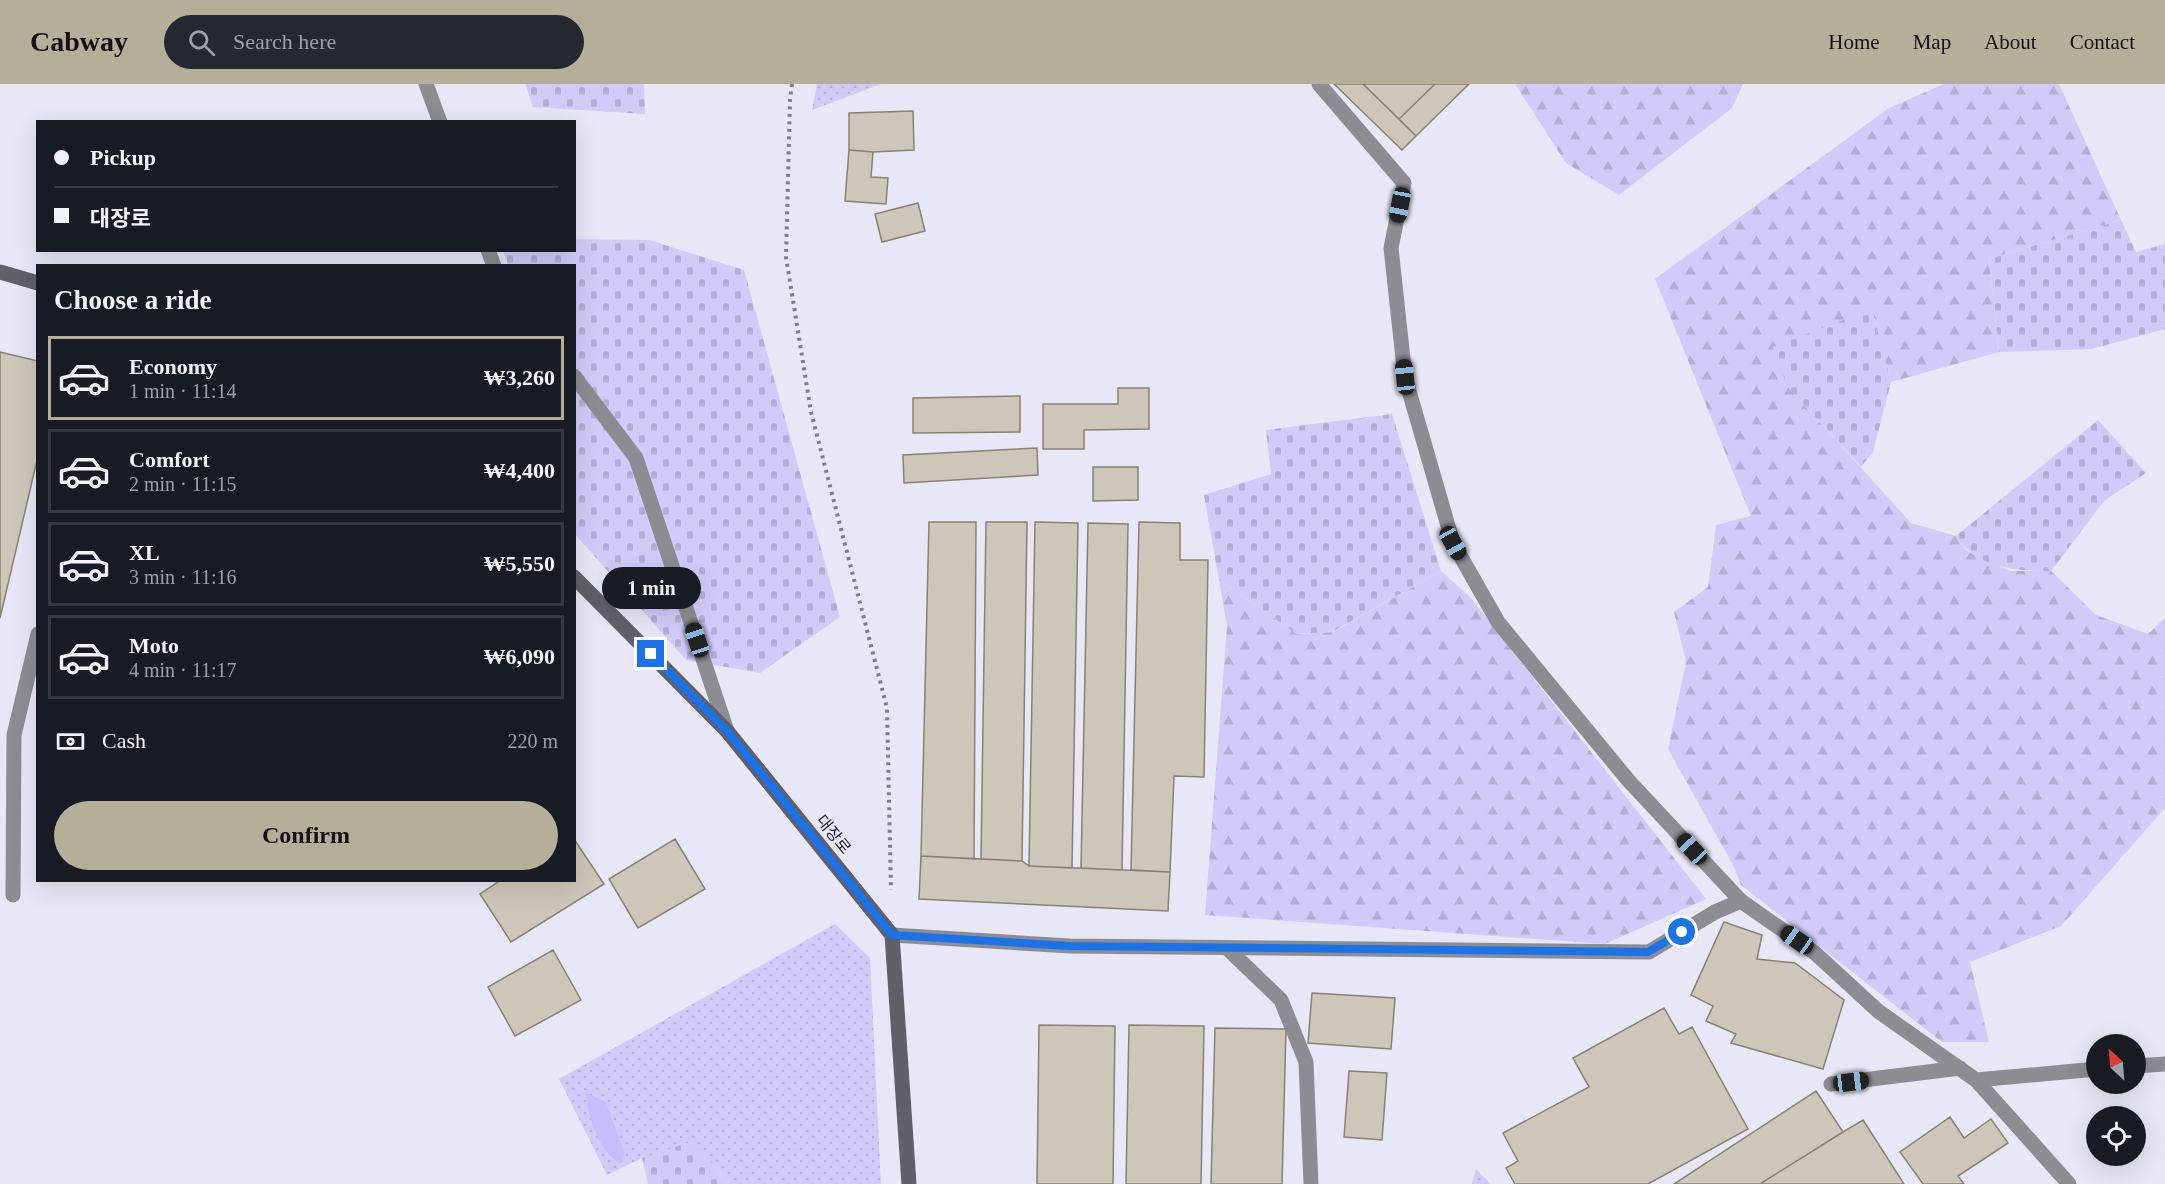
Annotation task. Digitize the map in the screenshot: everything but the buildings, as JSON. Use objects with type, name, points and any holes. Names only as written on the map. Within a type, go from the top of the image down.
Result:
[{"type":"street","points":[[426,84],[439,120]]},
{"type":"street","points":[[1320,84],[1404,183],[1391,248],[1405,377],[1453,543],[1498,622],[1628,780],[1741,901],[1815,953],[1878,1011],[1976,1080],[2069,1184]]},
{"type":"street","points":[[0,272],[36,282]]},
{"type":"street","points":[[576,379],[636,458],[727,731]]},
{"type":"street","name":"대장로","points":[[576,579],[727,731],[892,935]]},
{"type":"street","points":[[13,895],[14,735],[36,642]]},
{"type":"street","points":[[909,1184],[892,935],[1070,946],[1648,952],[1715,912],[1741,901]]},
{"type":"street","points":[[1227,948],[1281,1000],[1306,1062],[1311,1184]]},
{"type":"street","points":[[2146,1065],[2165,1064]]},
{"type":"street","points":[[1831,1084],[1960,1068]]},
{"type":"street","points":[[1976,1080],[2086,1071]]},
{"type":"path","points":[[792,84],[786,256],[811,412],[887,708],[892,935]]},
{"type":"green space","points":[[525,84],[644,84],[645,114],[533,107]]},
{"type":"green space","points":[[817,84],[881,84],[812,110]]},
{"type":"green space","points":[[1515,84],[1743,84],[1732,108],[1619,195],[1566,163]]},
{"type":"green space","points":[[1944,84],[2059,84],[2121,220],[1989,259],[1999,352],[1891,382],[1872,310],[1787,386],[1911,523],[1956,536],[1967,551],[2010,571],[2051,571],[2096,615],[2148,634],[2165,618],[2165,808],[2061,926],[1970,962],[1989,1042],[1942,1042],[1741,885],[1733,865],[1668,749],[1686,662],[1674,612],[1708,587],[1716,525],[1751,516],[1655,279],[1889,108]]},
{"type":"green space","points":[[2121,220],[2136,252],[2165,244],[2165,329],[2092,349],[1999,352],[1989,259]]},
{"type":"green space","points":[[576,239],[649,240],[744,270],[840,617],[760,673],[686,660],[576,535],[576,264],[508,264],[503,252],[576,252]]},
{"type":"green space","points":[[1872,309],[1891,382],[1873,452],[1861,467],[1787,386],[1773,347]]},
{"type":"green space","points":[[1392,414],[1441,571],[1332,632],[1297,634],[1219,580],[1204,495],[1271,474],[1266,430]]},
{"type":"green space","points":[[2098,420],[2146,473],[2104,501],[2051,571],[1998,566],[1986,562],[1965,547],[1956,536]]},
{"type":"green space","points":[[1441,571],[1470,597],[1706,899],[1605,944],[1205,915],[1227,626],[1219,580],[1297,634],[1333,632]]},
{"type":"green space","points":[[835,924],[870,958],[881,1184],[727,1184],[716,1165],[642,1158],[607,1175],[559,1079]]},
{"type":"green space","points":[[687,1143],[716,1165],[727,1184],[648,1184],[642,1158]]},
{"type":"green space","points":[[1476,1169],[1491,1184],[1472,1184]]},
{"type":"shaded area","points":[[586,1093],[606,1102],[625,1155],[621,1164],[606,1151],[600,1142],[592,1123]]},
{"type":"route","points":[[651,654],[727,731],[892,935],[1070,946],[1648,952],[1682,932]]}]
